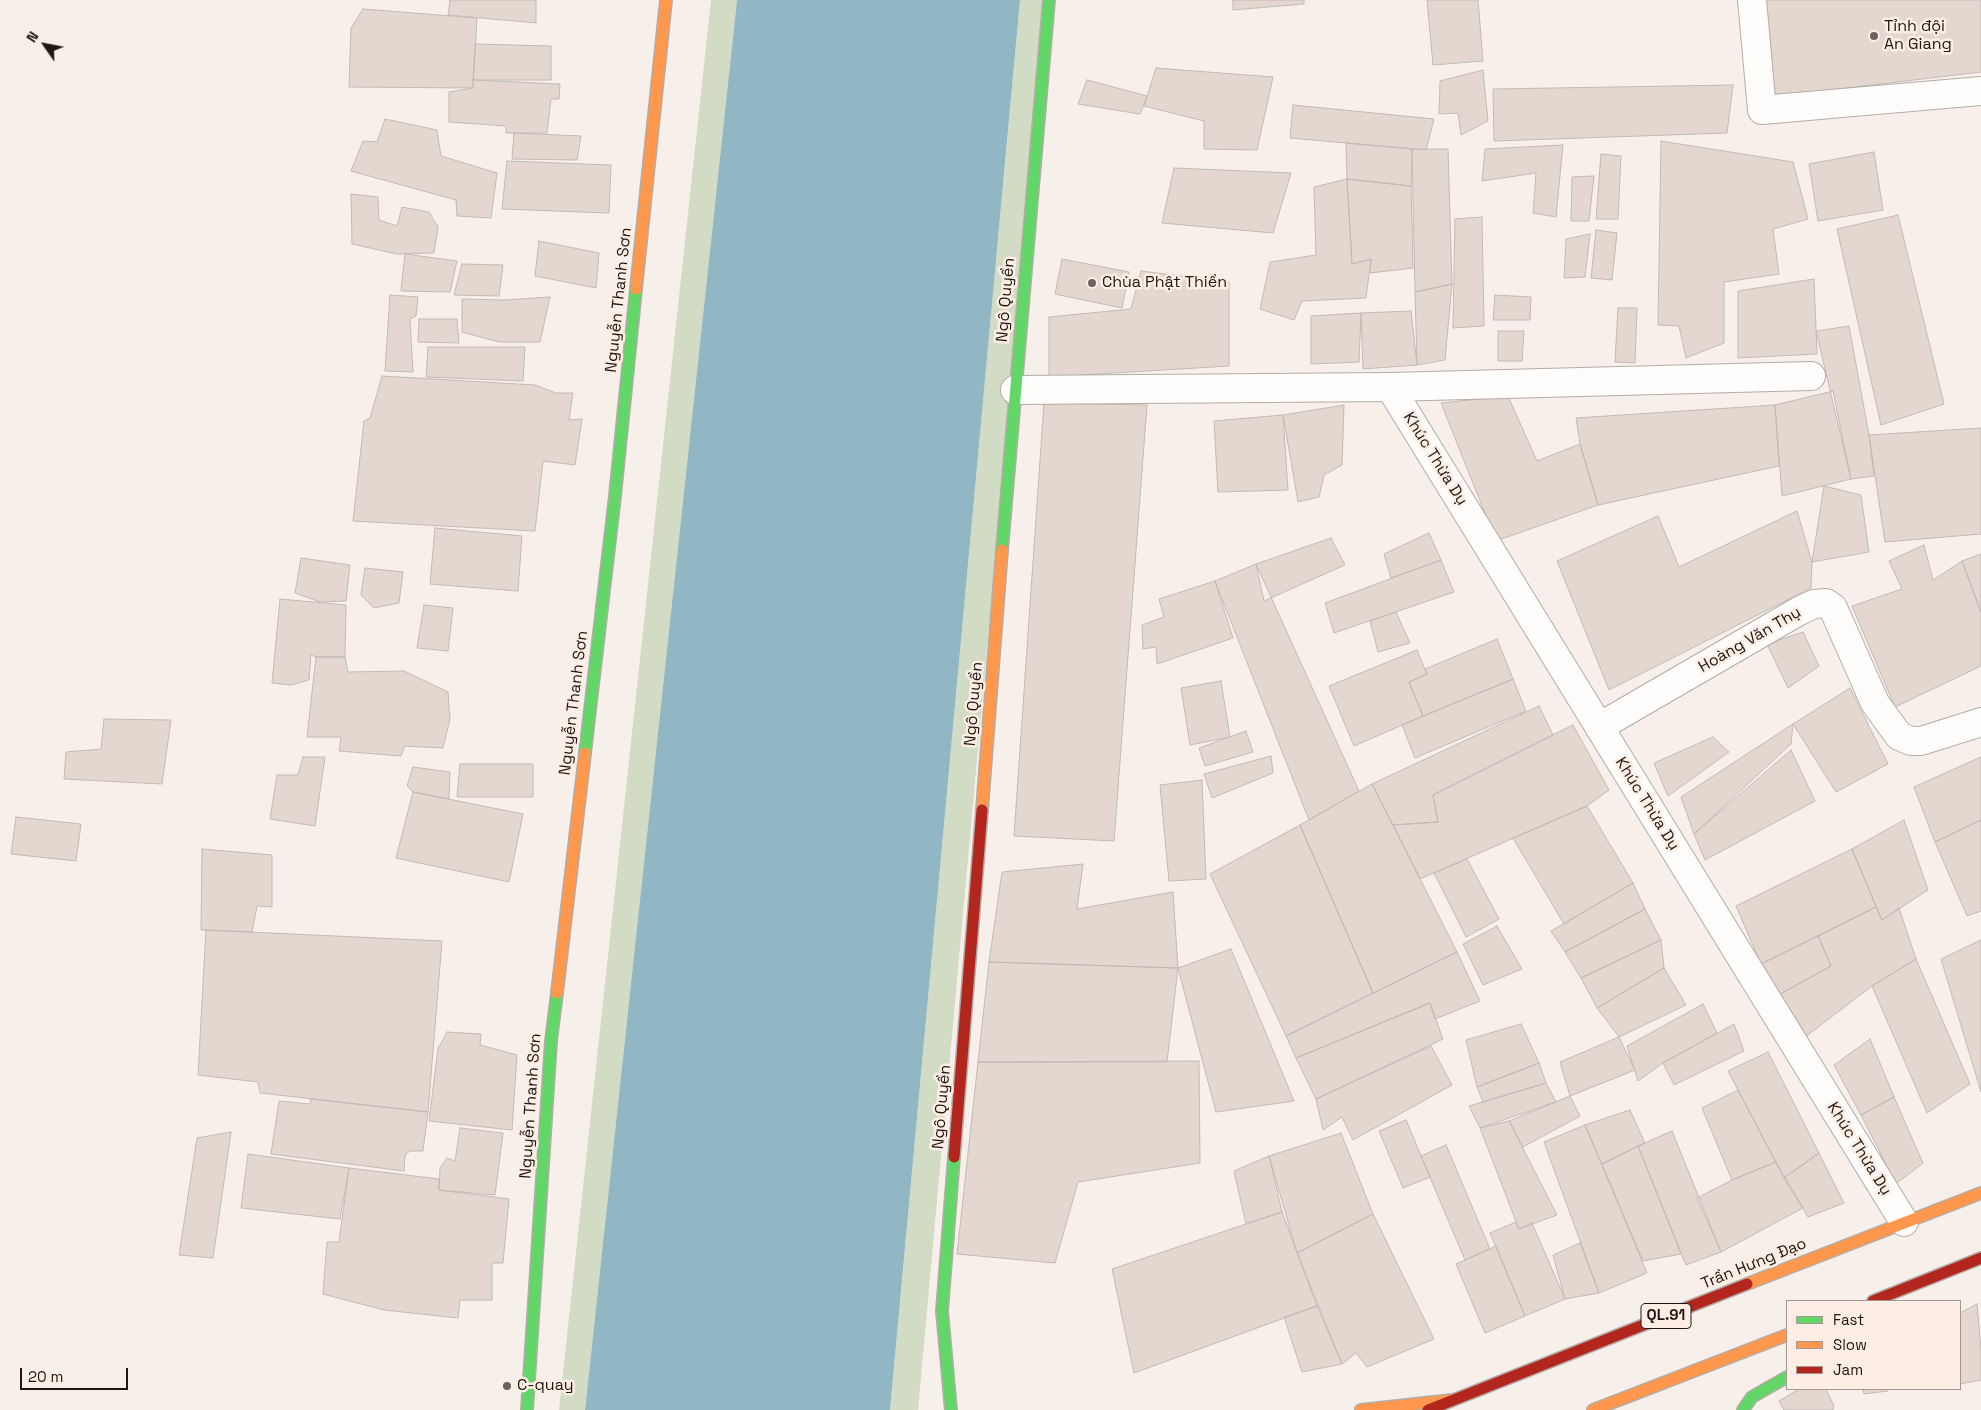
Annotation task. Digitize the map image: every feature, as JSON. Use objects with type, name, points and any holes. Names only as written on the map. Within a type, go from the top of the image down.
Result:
[{"type":"main road","name":"Nguyễn Thanh Sơn","points":[[527,1410],[551,1041],[615,496],[666,0]]},
{"type":"main road","name":"Ngô Quyền","points":[[951,1410],[942,1311],[1015,390],[1049,0]]},
{"type":"main road","name":"Trần Hưng Đạo","points":[[1428,1410],[1981,1193]]},
{"type":"main road","points":[[1878,1300],[1891,1297],[1981,1258]]},
{"type":"main road","points":[[1593,1410],[1786,1335]]},
{"type":"main road","points":[[1743,1410],[1752,1398],[1786,1378]]},
{"type":"main road","points":[[1361,1410],[1456,1400]]},
{"type":"street","points":[[1752,0],[1762,110],[1981,91]]},
{"type":"street","points":[[1015,390],[1390,387],[1811,376]]},
{"type":"street","name":"Khúc Thừa Dụ","points":[[1390,387],[1904,1222]]},
{"type":"street","name":"Hoàng Văn Thụ","points":[[1599,727],[1799,611],[1814,604],[1826,603],[1836,613],[1875,703],[1899,736],[1921,741],[1981,722]]},
{"type":"green space","points":[[711,0],[737,0],[585,1410],[559,1410]]},
{"type":"green space","points":[[1020,0],[1046,0],[918,1410],[890,1410]]},
{"type":"water","points":[[737,0],[1020,0],[890,1410],[585,1410]]},
{"type":"building","points":[[450,0],[536,0],[536,23],[448,15]]},
{"type":"building","points":[[1233,0],[1304,0],[1304,4],[1233,10]]},
{"type":"building","points":[[1427,0],[1478,0],[1483,61],[1433,65]]},
{"type":"building","name":"Tỉnh đội An Giang","points":[[1763,0],[1981,0],[1981,72],[1771,97]]},
{"type":"building","points":[[363,9],[477,18],[473,88],[349,87],[351,28]]},
{"type":"building","points":[[475,44],[551,46],[551,80],[473,80]]},
{"type":"building","points":[[1156,68],[1273,77],[1257,150],[1204,149],[1204,121],[1144,106]]},
{"type":"building","points":[[1483,70],[1488,121],[1461,135],[1458,113],[1439,114],[1440,81]]},
{"type":"building","points":[[473,80],[560,84],[559,99],[551,99],[547,133],[506,133],[506,126],[449,122],[449,92],[473,88]]},
{"type":"building","points":[[1087,80],[1147,96],[1140,114],[1078,104]]},
{"type":"building","points":[[1733,85],[1727,133],[1494,141],[1493,89]]},
{"type":"building","points":[[1293,105],[1434,119],[1426,150],[1290,138]]},
{"type":"building","points":[[385,119],[437,130],[441,156],[497,173],[491,218],[457,216],[456,200],[351,171],[363,141],[377,142]]},
{"type":"building","points":[[514,133],[581,136],[577,160],[512,159]]},
{"type":"building","points":[[1661,141],[1793,162],[1808,219],[1773,229],[1779,274],[1724,282],[1724,343],[1686,358],[1679,326],[1658,325]]},
{"type":"building","points":[[1346,143],[1412,149],[1411,186],[1347,179]]},
{"type":"building","points":[[1563,145],[1556,217],[1533,213],[1536,173],[1482,181],[1485,149]]},
{"type":"building","points":[[1412,149],[1448,149],[1452,284],[1415,292]]},
{"type":"building","points":[[1874,152],[1883,210],[1818,221],[1809,164]]},
{"type":"building","points":[[1601,154],[1621,156],[1618,219],[1596,219]]},
{"type":"building","points":[[507,161],[611,165],[609,213],[502,209]]},
{"type":"building","points":[[1174,168],[1291,173],[1273,233],[1162,223]]},
{"type":"building","points":[[1594,176],[1589,221],[1571,221],[1572,177]]},
{"type":"building","points":[[1347,179],[1352,264],[1371,259],[1366,298],[1302,301],[1294,320],[1260,309],[1270,262],[1316,255],[1314,187]]},
{"type":"building","points":[[1347,179],[1411,186],[1413,268],[1370,273],[1371,259],[1352,264]]},
{"type":"building","points":[[351,194],[378,197],[379,220],[397,226],[402,207],[429,212],[438,227],[434,253],[397,254],[352,244]]},
{"type":"building","points":[[1898,215],[1944,404],[1881,425],[1837,229]]},
{"type":"building","points":[[1482,217],[1484,326],[1453,328],[1455,219]]},
{"type":"building","points":[[1596,230],[1617,233],[1612,280],[1591,278]]},
{"type":"building","points":[[1590,234],[1585,277],[1564,278],[1566,239]]},
{"type":"building","points":[[539,241],[599,253],[596,288],[535,276]]},
{"type":"building","points":[[405,254],[457,261],[450,292],[401,291]]},
{"type":"building","name":"Chùa Phật Thiền","points":[[1062,259],[1129,272],[1122,308],[1055,294]]},
{"type":"building","points":[[462,264],[503,265],[499,296],[454,295]]},
{"type":"building","points":[[1141,271],[1229,282],[1229,366],[1049,377],[1049,317],[1131,309]]},
{"type":"building","points":[[1814,279],[1817,354],[1738,358],[1738,291]]},
{"type":"building","points":[[1452,284],[1445,360],[1417,365],[1415,292]]},
{"type":"building","points":[[390,295],[418,297],[416,316],[410,319],[413,372],[385,371]]},
{"type":"building","points":[[1495,295],[1531,297],[1530,320],[1493,320]]},
{"type":"building","points":[[550,297],[540,342],[499,342],[462,332],[462,299],[505,300]]},
{"type":"building","points":[[1618,308],[1637,308],[1635,363],[1615,362]]},
{"type":"building","points":[[1411,311],[1417,365],[1363,369],[1361,313]]},
{"type":"building","points":[[1361,313],[1359,362],[1311,364],[1311,316]]},
{"type":"building","points":[[419,319],[457,319],[459,343],[418,342]]},
{"type":"building","points":[[1849,326],[1869,435],[1874,476],[1851,479],[1816,331]]},
{"type":"building","points":[[1498,331],[1524,331],[1522,361],[1498,361]]},
{"type":"building","points":[[428,347],[525,347],[523,381],[426,377]]},
{"type":"building","points":[[382,376],[535,385],[556,393],[573,393],[569,420],[582,419],[575,465],[543,461],[535,531],[353,521],[364,421],[370,418]]},
{"type":"building","points":[[1833,391],[1851,479],[1782,496],[1775,405]]},
{"type":"building","points":[[1508,396],[1537,461],[1580,444],[1598,505],[1496,541],[1441,403]]},
{"type":"building","points":[[1044,403],[1147,405],[1114,841],[1014,836]]},
{"type":"building","points":[[1344,405],[1342,465],[1324,475],[1319,497],[1298,502],[1283,415]]},
{"type":"building","points":[[1775,405],[1779,466],[1598,505],[1580,444],[1576,418]]},
{"type":"building","points":[[1283,415],[1288,490],[1218,492],[1214,421]]},
{"type":"building","points":[[1981,428],[1981,534],[1885,542],[1869,435]]},
{"type":"building","points":[[1824,486],[1861,495],[1869,552],[1812,562]]},
{"type":"building","points":[[1797,511],[1812,562],[1811,588],[1609,690],[1557,561],[1658,516],[1679,567]]},
{"type":"building","points":[[435,528],[522,536],[518,591],[430,584]]},
{"type":"building","points":[[1429,533],[1441,560],[1391,578],[1384,554]]},
{"type":"building","points":[[1331,538],[1345,565],[1264,601],[1256,564]]},
{"type":"building","points":[[1924,545],[1933,580],[1962,561],[1981,612],[1981,666],[1895,707],[1852,606],[1902,589],[1889,561]]},
{"type":"building","points":[[1981,554],[1981,612],[1962,561]]},
{"type":"building","points":[[301,558],[350,565],[346,601],[320,602],[295,593]]},
{"type":"building","points":[[1441,560],[1454,592],[1334,633],[1325,603]]},
{"type":"building","points":[[1256,564],[1359,791],[1309,820],[1215,581]]},
{"type":"building","points":[[365,568],[403,572],[399,603],[374,608],[361,595]]},
{"type":"building","points":[[1215,581],[1233,638],[1157,664],[1156,647],[1143,649],[1142,625],[1164,617],[1159,599]]},
{"type":"building","points":[[280,599],[346,605],[345,657],[316,657],[311,655],[309,680],[291,685],[272,683]]},
{"type":"building","points":[[424,605],[453,608],[448,651],[417,648]]},
{"type":"building","points":[[1396,612],[1410,643],[1378,652],[1370,621]]},
{"type":"building","points":[[1803,632],[1819,666],[1788,688],[1767,644]]},
{"type":"building","points":[[1497,639],[1513,679],[1423,716],[1409,682],[1427,674],[1425,669]]},
{"type":"building","points":[[1417,650],[1427,674],[1409,682],[1423,716],[1354,746],[1329,686]]},
{"type":"building","points":[[316,657],[345,657],[348,672],[404,671],[448,692],[450,719],[443,748],[405,746],[401,756],[339,751],[341,737],[307,737]]},
{"type":"building","points":[[1513,679],[1526,711],[1415,758],[1402,725]]},
{"type":"building","points":[[1221,681],[1230,737],[1190,745],[1181,688]]},
{"type":"building","points":[[1850,688],[1888,764],[1836,792],[1793,724]]},
{"type":"building","points":[[1539,706],[1553,735],[1433,795],[1438,822],[1393,825],[1372,784]]},
{"type":"building","points":[[104,719],[171,720],[162,784],[64,779],[66,752],[101,749]]},
{"type":"building","points":[[1793,724],[1791,744],[1694,834],[1681,797]]},
{"type":"building","points":[[1573,725],[1609,790],[1587,806],[1420,879],[1393,825],[1438,822],[1433,795]]},
{"type":"building","points":[[1246,731],[1253,752],[1205,766],[1199,748]]},
{"type":"building","points":[[1713,737],[1729,752],[1668,796],[1654,763]]},
{"type":"building","points":[[1791,750],[1815,801],[1705,860],[1694,834]]},
{"type":"building","points":[[1271,756],[1273,773],[1212,798],[1204,774]]},
{"type":"building","points":[[303,757],[325,757],[315,826],[270,819],[277,775],[298,775]]},
{"type":"building","points":[[1981,757],[1981,820],[1935,842],[1914,787]]},
{"type":"building","points":[[460,764],[533,764],[533,797],[457,797]]},
{"type":"building","points":[[413,767],[450,772],[449,799],[413,792],[407,786]]},
{"type":"building","points":[[1202,780],[1206,879],[1169,881],[1160,785]]},
{"type":"building","points":[[1372,784],[1457,952],[1373,993],[1300,825]]},
{"type":"building","points":[[413,792],[523,814],[509,882],[396,858]]},
{"type":"building","points":[[1587,806],[1633,883],[1564,924],[1513,838]]},
{"type":"building","points":[[16,817],[81,824],[76,861],[11,854]]},
{"type":"building","points":[[1904,820],[1928,890],[1882,920],[1852,849]]},
{"type":"building","points":[[1981,820],[1981,911],[1967,916],[1935,842]]},
{"type":"building","points":[[1300,825],[1373,993],[1286,1036],[1210,874]]},
{"type":"building","points":[[202,849],[272,855],[272,907],[257,906],[252,932],[201,930]]},
{"type":"building","points":[[1852,849],[1876,907],[1761,964],[1736,906]]},
{"type":"building","points":[[1467,859],[1499,919],[1466,937],[1434,873]]},
{"type":"building","points":[[1083,864],[1077,909],[1173,892],[1178,968],[989,962],[1002,872]]},
{"type":"building","points":[[1633,883],[1645,909],[1565,952],[1551,931]]},
{"type":"building","points":[[1876,907],[1882,920],[1899,908],[1916,959],[1872,986],[1796,1044],[1771,999],[1831,966],[1818,936]]},
{"type":"building","points":[[1645,909],[1661,940],[1581,978],[1565,952]]},
{"type":"building","points":[[1497,926],[1522,969],[1483,985],[1463,944]]},
{"type":"building","points":[[206,930],[442,941],[428,1112],[260,1093],[258,1082],[198,1075]]},
{"type":"building","points":[[1818,936],[1831,966],[1771,999],[1761,964]]},
{"type":"building","points":[[1661,940],[1664,968],[1597,1008],[1581,978]]},
{"type":"building","points":[[1981,940],[1981,1092],[1941,959]]},
{"type":"building","points":[[1231,949],[1294,1101],[1216,1112],[1178,968]]},
{"type":"building","points":[[1457,952],[1480,1001],[1435,1019],[1430,1003],[1296,1058],[1286,1036]]},
{"type":"building","points":[[1916,959],[1970,1084],[1927,1113],[1872,986]]},
{"type":"building","points":[[989,962],[1178,968],[1167,1062],[978,1062]]},
{"type":"building","points":[[1664,968],[1686,1005],[1619,1037],[1597,1008]]},
{"type":"building","points":[[1430,1003],[1443,1039],[1316,1099],[1296,1058]]},
{"type":"building","points":[[1703,1004],[1717,1033],[1663,1063],[1638,1081],[1627,1046]]},
{"type":"building","points":[[1521,1024],[1539,1063],[1477,1087],[1466,1040]]},
{"type":"building","points":[[1734,1024],[1744,1051],[1674,1085],[1663,1063]]},
{"type":"building","points":[[447,1032],[481,1034],[480,1045],[517,1055],[512,1130],[429,1121],[438,1049]]},
{"type":"building","points":[[1619,1037],[1635,1070],[1570,1096],[1560,1062]]},
{"type":"building","points":[[1870,1039],[1894,1097],[1861,1115],[1834,1065]]},
{"type":"building","points":[[1431,1046],[1452,1085],[1353,1140],[1342,1117],[1323,1130],[1316,1099]]},
{"type":"building","points":[[1768,1052],[1819,1153],[1784,1178],[1728,1071]]},
{"type":"building","points":[[1199,1061],[1200,1163],[1078,1182],[1055,1263],[957,1254],[978,1062]]},
{"type":"building","points":[[1539,1063],[1546,1083],[1483,1102],[1477,1087]]},
{"type":"building","points":[[1546,1083],[1556,1102],[1480,1128],[1469,1106]]},
{"type":"building","points":[[1738,1090],[1776,1162],[1732,1180],[1702,1108]]},
{"type":"building","points":[[1570,1096],[1580,1116],[1523,1147],[1509,1121]]},
{"type":"building","points":[[1894,1097],[1923,1163],[1896,1184],[1861,1115]]},
{"type":"building","points":[[311,1099],[428,1112],[423,1151],[410,1151],[405,1155],[404,1171],[271,1154],[279,1101],[310,1104]]},
{"type":"building","points":[[1630,1110],[1645,1143],[1602,1164],[1585,1125]]},
{"type":"building","points":[[1406,1120],[1430,1177],[1403,1188],[1379,1131]]},
{"type":"building","points":[[1509,1121],[1557,1215],[1519,1229],[1480,1128]]},
{"type":"building","points":[[1585,1125],[1647,1273],[1599,1293],[1544,1142]]},
{"type":"building","points":[[460,1128],[503,1133],[495,1195],[439,1190],[440,1168],[447,1158],[455,1161]]},
{"type":"building","points":[[1672,1131],[1721,1252],[1686,1265],[1638,1146]]},
{"type":"building","points":[[231,1132],[213,1258],[179,1255],[197,1138]]},
{"type":"building","points":[[1341,1133],[1373,1214],[1297,1253],[1269,1156]]},
{"type":"building","points":[[1446,1145],[1490,1249],[1465,1260],[1421,1156]]},
{"type":"building","points":[[1638,1146],[1681,1254],[1643,1261],[1602,1164]]},
{"type":"building","points":[[1819,1153],[1844,1203],[1808,1217],[1784,1178]]},
{"type":"building","points":[[248,1154],[349,1168],[340,1219],[241,1208]]},
{"type":"building","points":[[1269,1156],[1282,1212],[1246,1224],[1234,1171]]},
{"type":"building","points":[[1776,1162],[1803,1208],[1721,1252],[1697,1198],[1732,1180]]},
{"type":"building","points":[[349,1168],[439,1179],[439,1190],[509,1199],[503,1263],[492,1263],[492,1300],[460,1300],[458,1318],[384,1310],[323,1294],[327,1242],[339,1242]]},
{"type":"building","points":[[1282,1212],[1317,1306],[1134,1373],[1112,1269]]},
{"type":"building","points":[[1373,1214],[1434,1339],[1367,1367],[1356,1353],[1342,1364],[1297,1253]]},
{"type":"building","points":[[1516,1222],[1519,1229],[1532,1223],[1565,1299],[1525,1316],[1490,1233]]},
{"type":"building","points":[[1580,1243],[1599,1293],[1565,1299],[1553,1255]]},
{"type":"building","points":[[1496,1246],[1525,1316],[1485,1333],[1456,1264]]},
{"type":"building","points":[[1977,1304],[1981,1349],[1981,1380],[1961,1384],[1961,1312]]},
{"type":"building","points":[[1317,1306],[1342,1364],[1302,1372],[1284,1317]]},
{"type":"building","points":[[1797,1390],[1826,1390],[1834,1406],[1833,1410],[1784,1410],[1779,1401]]},
{"type":"building","points":[[1863,1390],[1888,1391],[1864,1394]]},
{"type":"traffic: fast","points":[[1002,550],[1049,0]]},
{"type":"traffic: fast","points":[[585,753],[615,496],[636,289]]},
{"type":"traffic: fast","points":[[527,1410],[551,1041],[557,993]]},
{"type":"traffic: fast","points":[[951,1410],[942,1311],[954,1157]]},
{"type":"traffic: fast","points":[[1743,1410],[1752,1397],[1786,1378]]},
{"type":"traffic: slow","points":[[636,289],[666,0]]},
{"type":"traffic: slow","points":[[982,810],[1002,550]]},
{"type":"traffic: slow","points":[[557,993],[585,753]]},
{"type":"traffic: slow","points":[[1747,1284],[1981,1193]]},
{"type":"traffic: slow","points":[[1593,1410],[1786,1335]]},
{"type":"traffic: slow","points":[[1361,1410],[1452,1400]]},
{"type":"traffic: jam","points":[[954,1157],[982,810]]},
{"type":"traffic: jam","points":[[1876,1300],[1981,1258]]},
{"type":"traffic: jam","points":[[1428,1410],[1747,1284]]},
{"type":"place","name":"Tỉnh đội An Giang","points":[[1874,36]]},
{"type":"place","name":"Chùa Phật Thiền","points":[[1092,283]]},
{"type":"place","name":"C-quay","points":[[507,1386]]}]
